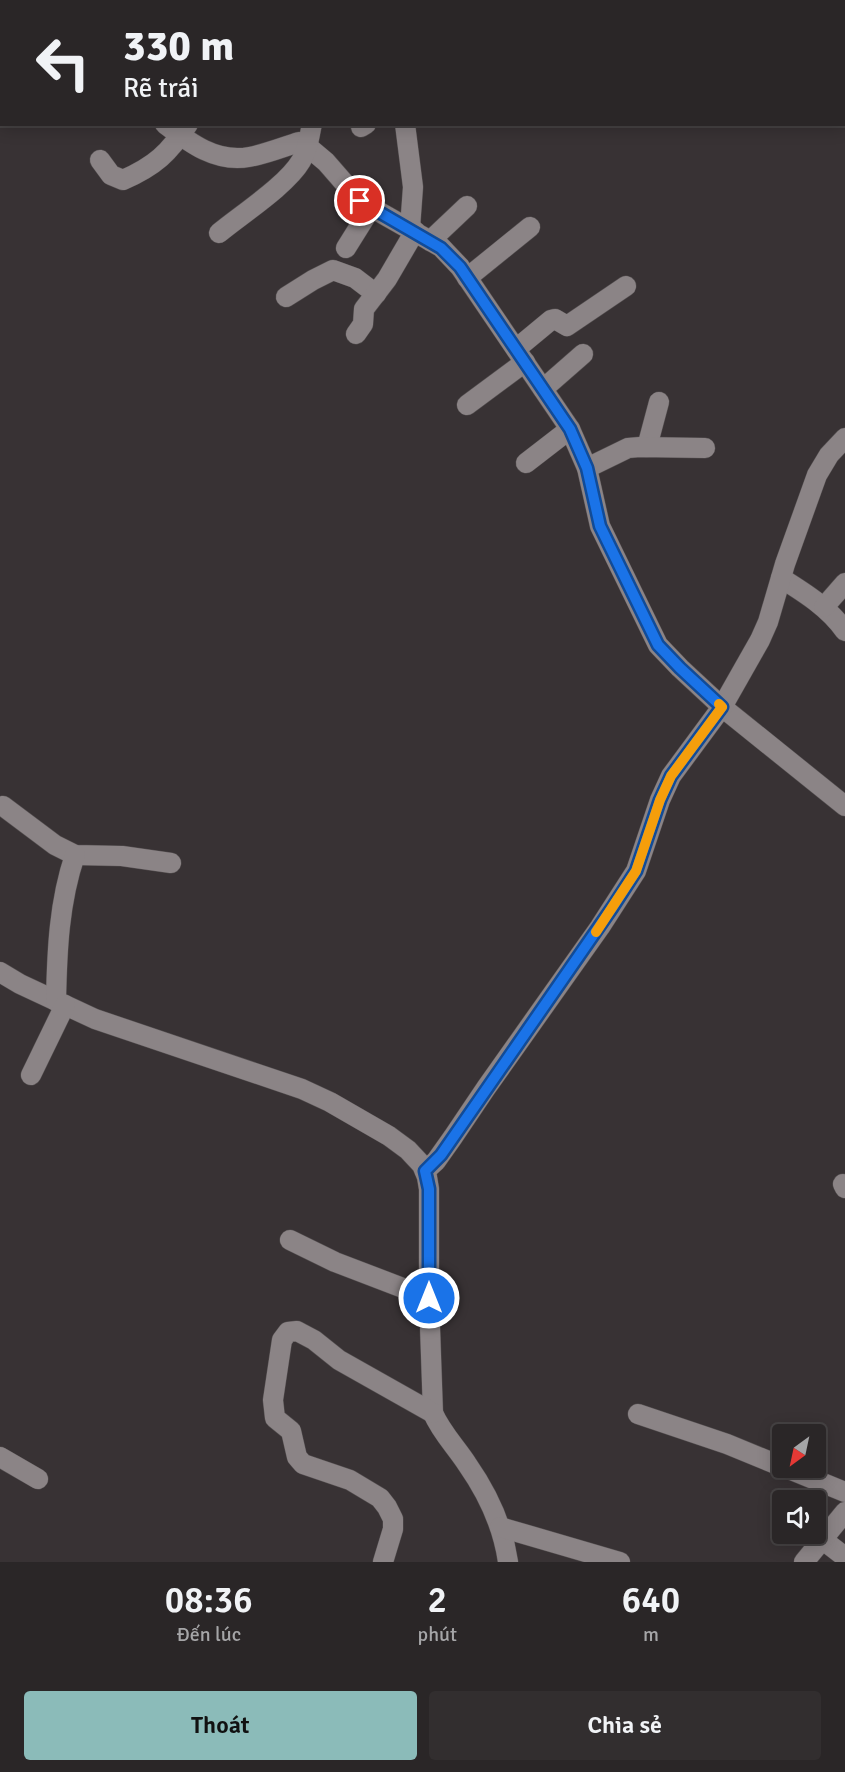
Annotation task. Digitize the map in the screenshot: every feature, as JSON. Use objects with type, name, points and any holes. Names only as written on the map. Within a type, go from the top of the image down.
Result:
[{"type":"street","points":[[405,126],[418,233]]},
{"type":"street","points":[[100,160],[111,175],[123,180],[147,169],[159,160],[178,128],[204,150],[235,158],[250,157],[301,137]]},
{"type":"street","points":[[301,137],[326,162],[349,191],[371,208],[418,233],[451,255],[570,429],[587,468],[600,526],[658,645],[722,707],[845,806]]},
{"type":"street","points":[[219,233],[290,174],[302,159],[301,137]]},
{"type":"street","points":[[356,334],[363,324],[364,309],[418,233],[467,206]]},
{"type":"street","points":[[346,248],[371,208]]},
{"type":"street","points":[[467,278],[530,227]]},
{"type":"street","points":[[286,297],[333,270],[355,278],[376,294]]},
{"type":"street","points":[[467,405],[520,356],[551,320],[560,314],[567,326],[626,286]]},
{"type":"street","points":[[543,389],[583,354]]},
{"type":"street","points":[[647,447],[658,402]]},
{"type":"street","points":[[526,463],[570,429]]},
{"type":"street","points":[[425,1171],[441,1155],[636,871],[660,800],[671,776],[722,707],[768,622],[817,475],[829,455],[845,438]]},
{"type":"street","points":[[587,468],[628,448],[705,448]]},
{"type":"street","points":[[781,578],[824,607],[845,631]]},
{"type":"street","points":[[824,607],[845,583]]},
{"type":"street","points":[[3,806],[56,845],[75,855],[122,856],[171,863]]},
{"type":"street","points":[[31,1075],[61,1003],[61,911],[75,855]]},
{"type":"street","points":[[0,972],[20,984],[131,1033],[302,1089],[330,1102],[389,1136],[408,1150],[425,1171],[429,1189],[429,1298],[433,1413],[493,1506],[508,1562]]},
{"type":"street","points":[[290,1240],[335,1262],[429,1298]]},
{"type":"street","points":[[383,1562],[393,1529],[393,1519],[387,1507],[380,1498],[350,1480],[307,1466],[300,1461],[291,1431],[274,1416],[273,1400],[282,1340],[288,1332],[294,1330],[300,1332],[339,1360],[433,1413]]},
{"type":"street","points":[[638,1414],[727,1444],[772,1462]]},
{"type":"street","points":[[0,1457],[38,1479]]},
{"type":"street","points":[[811,1478],[845,1492]]},
{"type":"street","points":[[826,1536],[845,1512]]},
{"type":"street","points":[[500,1527],[620,1562]]},
{"type":"street","points":[[826,1542],[842,1555]]},
{"type":"street","points":[[804,1562],[820,1544]]},
{"type":"slow traffic","points":[[596,932],[636,871],[660,800],[671,776],[722,707],[719,704]]},
{"type":"route","points":[[360,201],[441,248],[451,255],[460,267],[570,429],[579,446],[587,468],[600,526],[658,645],[722,707],[671,776],[660,800],[636,871],[600,927],[441,1155],[425,1171],[429,1189],[429,1298]]}]
